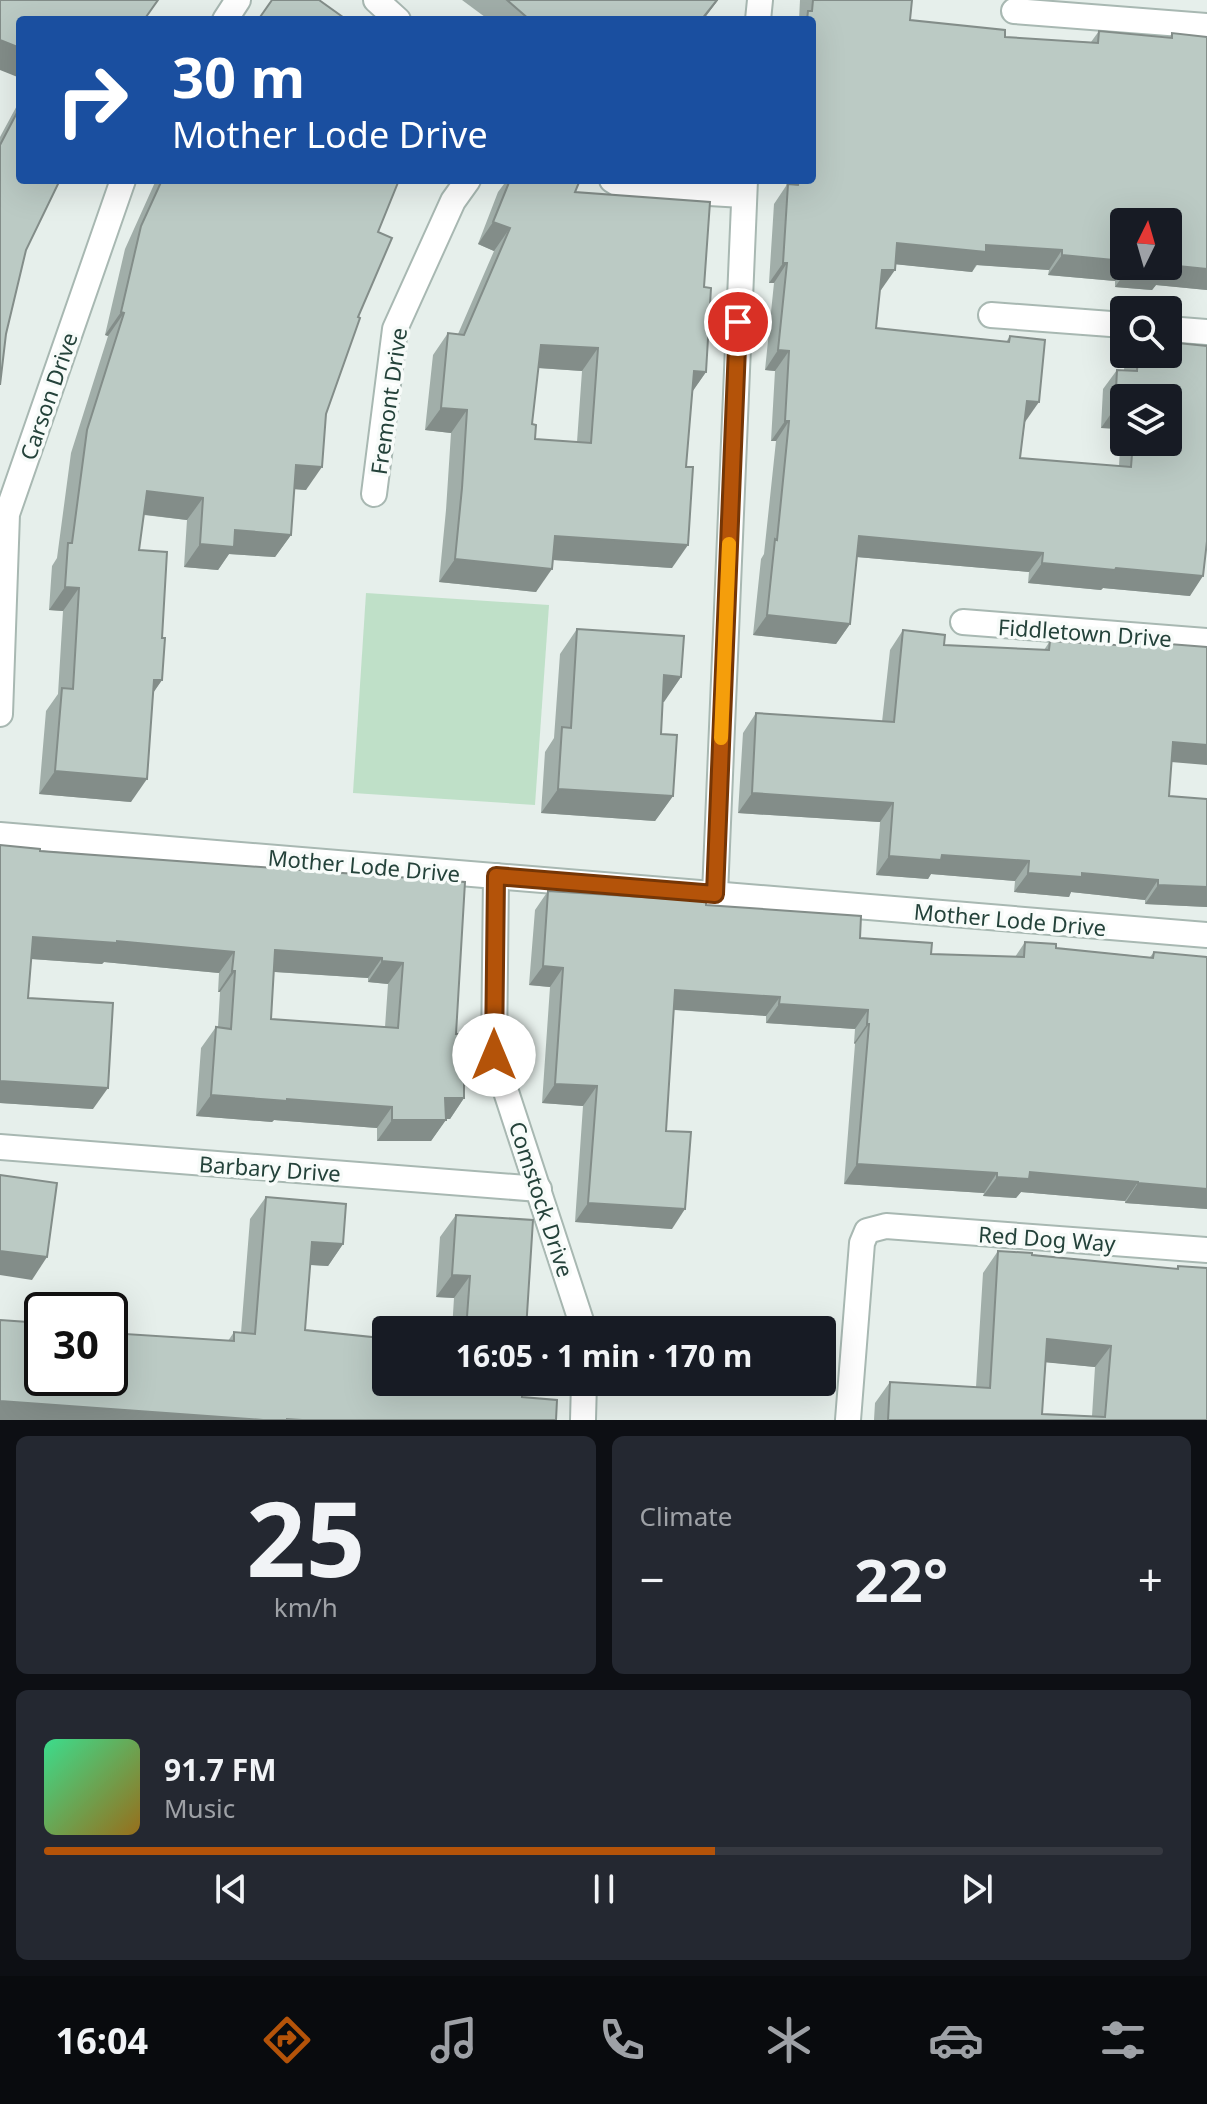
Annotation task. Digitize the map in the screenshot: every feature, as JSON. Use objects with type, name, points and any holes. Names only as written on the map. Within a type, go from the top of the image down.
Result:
[{"type":"street","points":[[376,0],[394,16]]},
{"type":"street","points":[[1014,11],[1207,26]]},
{"type":"street","name":"Carson Drive","points":[[0,714],[7,514],[122,184]]},
{"type":"street","name":"Fremont Drive","points":[[374,494],[395,329],[453,201],[465,184]]},
{"type":"street","points":[[618,184],[625,188],[744,187],[715,894]]},
{"type":"street","points":[[991,315],[1110,324]]},
{"type":"street","points":[[1182,330],[1207,332]]},
{"type":"street","name":"Fiddletown Drive","points":[[963,622],[1207,641]]},
{"type":"street","name":"Mother Lode Drive","points":[[0,835],[1207,935]]},
{"type":"street","name":"Comstock Drive","points":[[496,876],[494,1055],[580,1316]]},
{"type":"street","name":"Barbary Drive","points":[[0,1147],[539,1189]]},
{"type":"street","name":"Red Dog Way","points":[[848,1420],[862,1243],[867,1231],[886,1226],[1207,1250]]},
{"type":"street","points":[[583,1420],[584,1396]]},
{"type":"green space","points":[[366,593],[549,605],[535,805],[353,793]]},
{"type":"building","points":[[0,0],[158,0],[147,16],[16,16],[16,46],[0,40]]},
{"type":"building","points":[[272,0],[319,0],[341,16],[261,16]]},
{"type":"building","points":[[507,0],[717,0],[704,16],[525,16]]},
{"type":"building","points":[[813,0],[912,0],[910,20],[1005,30],[1005,37],[1098,43],[1099,31],[1172,38],[1172,33],[1207,37],[1207,269],[1182,266],[1182,208],[1110,208],[1110,260],[1062,255],[1062,250],[986,245],[986,252],[897,243],[895,270],[882,270],[876,328],[1009,342],[1010,336],[1045,340],[1039,402],[1027,401],[1020,458],[1131,467],[1132,456],[1182,456],[1182,384],[1116,384],[1117,370],[1182,368],[1182,343],[1207,346],[1207,541],[1203,576],[1042,563],[1043,553],[859,536],[850,624],[767,615],[789,421],[785,421],[789,351],[778,350],[787,263],[783,263],[788,184],[816,184],[816,16],[807,16],[808,11],[812,11]]},
{"type":"building","points":[[16,115],[16,184],[58,184],[26,250],[6,334],[0,385],[0,145]]},
{"type":"building","points":[[160,184],[397,184],[378,232],[392,238],[358,317],[326,414],[322,467],[296,465],[291,535],[235,530],[234,547],[200,544],[203,498],[147,491],[139,550],[167,552],[162,680],[154,680],[147,779],[55,771],[62,688],[73,689],[79,588],[65,587],[68,543],[72,543],[87,430],[124,313],[121,312],[141,226]]},
{"type":"building","points":[[508,184],[578,184],[575,192],[710,202],[704,287],[711,288],[706,372],[694,371],[686,467],[693,467],[688,545],[555,536],[552,569],[455,559],[467,410],[441,408],[448,333],[464,335],[510,228],[493,222]],"holes":[[[541,345],[598,348],[591,443],[535,439],[536,425],[532,424]]]},
{"type":"building","points":[[577,629],[684,636],[681,677],[664,675],[661,734],[677,735],[673,796],[558,789],[562,727],[571,728]]},
{"type":"building","points":[[903,630],[945,635],[944,645],[1049,650],[1050,641],[1132,646],[1132,641],[1207,647],[1207,745],[1173,742],[1169,796],[1207,799],[1207,887],[1158,885],[1158,880],[1082,873],[1082,877],[1028,873],[1029,861],[942,855],[941,860],[889,856],[893,803],[752,793],[756,713],[894,722]]},
{"type":"building","points":[[0,845],[40,851],[465,882],[456,1034],[464,1034],[464,1098],[445,1098],[446,1120],[392,1120],[392,1107],[211,1095],[216,1027],[231,1029],[234,952],[117,941],[33,937],[28,998],[113,1003],[108,1088],[0,1081]],"holes":[[[275,950],[382,958],[382,961],[403,963],[398,1028],[271,1019]]]},
{"type":"building","points":[[548,891],[706,901],[706,905],[861,916],[860,938],[932,943],[931,954],[1024,957],[1025,942],[1153,958],[1154,952],[1207,957],[1207,1189],[1030,1172],[1029,1179],[997,1177],[997,1173],[857,1164],[868,1010],[779,1004],[780,997],[675,990],[666,1131],[691,1132],[685,1209],[588,1203],[597,1086],[555,1084],[563,968],[543,966]]},
{"type":"building","points":[[0,1175],[57,1183],[47,1257],[0,1251]]},
{"type":"building","points":[[266,1197],[346,1204],[343,1244],[312,1242],[305,1330],[372,1337],[372,1396],[522,1396],[557,1400],[556,1420],[263,1420],[0,1401],[0,1320],[24,1322],[24,1396],[128,1396],[128,1334],[234,1341],[234,1332],[255,1334]]},
{"type":"building","points":[[456,1215],[533,1220],[527,1316],[467,1316],[470,1276],[452,1275]]},
{"type":"building","points":[[998,1251],[1178,1269],[1178,1266],[1207,1268],[1207,1420],[888,1420],[890,1382],[990,1388]],"holes":[[[1047,1339],[1111,1346],[1105,1417],[1042,1414]]]},
{"type":"slow traffic","points":[[721,738],[729,544]]},
{"type":"route","points":[[494,1055],[496,876],[715,894],[738,322]]}]
